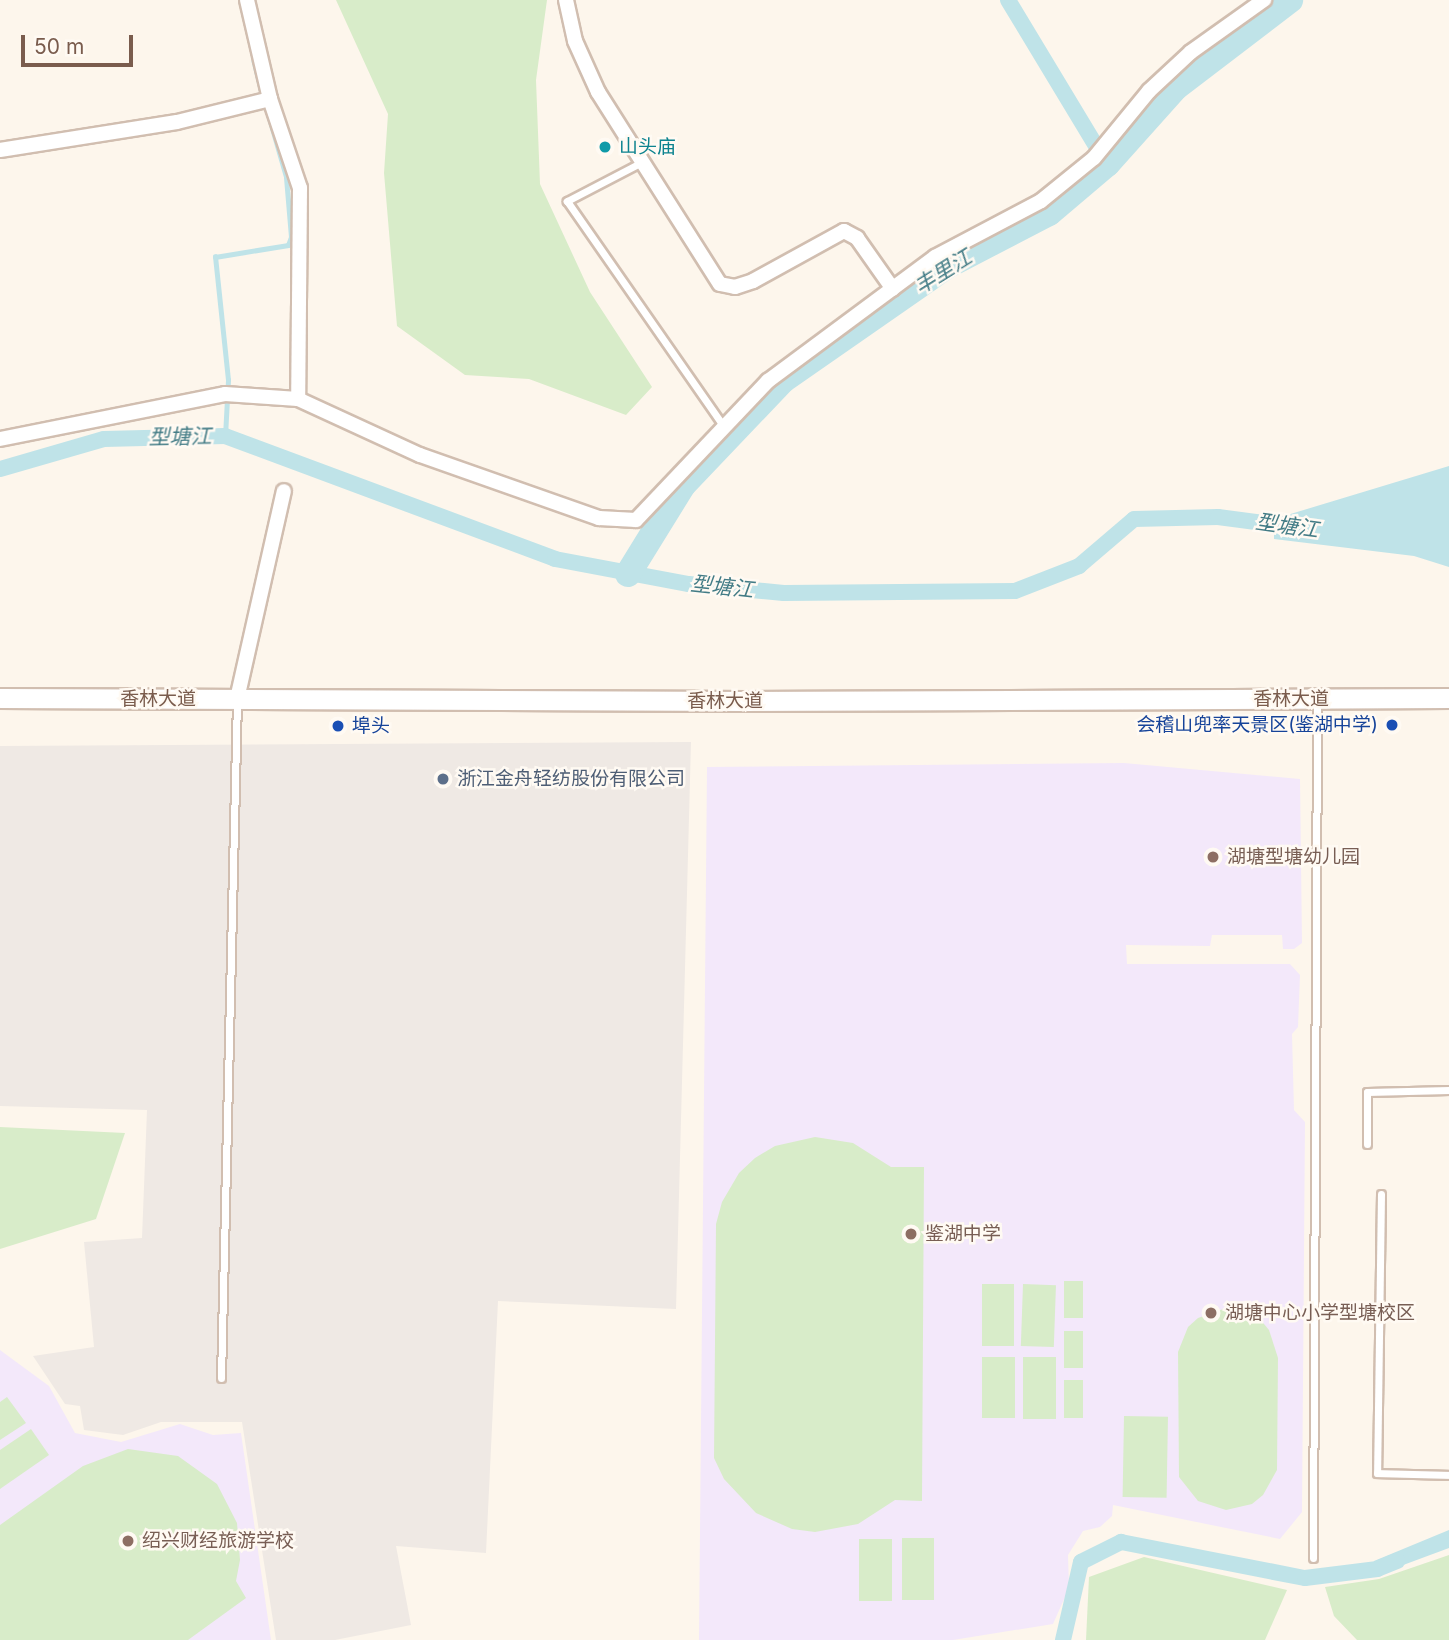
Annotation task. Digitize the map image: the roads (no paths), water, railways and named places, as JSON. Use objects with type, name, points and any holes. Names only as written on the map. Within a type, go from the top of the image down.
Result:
[{"type":"main road","name":"香林大道","points":[[0,698],[1449,698]]},
{"type":"street","points":[[247,0],[263,101],[300,187],[298,399]]},
{"type":"street","points":[[566,0],[575,41],[598,92],[720,284],[735,287],[753,281],[844,231],[858,238],[893,289]]},
{"type":"street","points":[[0,439],[228,393],[298,399],[420,455],[599,518],[636,520],[768,381],[935,257],[1041,201],[1094,158],[1149,91],[1191,52],[1264,0]]},
{"type":"street","points":[[0,150],[177,122],[263,101]]},
{"type":"street","points":[[237,699],[284,491]]},
{"type":"lane","points":[[642,162],[567,201],[724,427]]},
{"type":"lane","points":[[1313,1558],[1317,698]]},
{"type":"lane","points":[[221,1378],[237,699]]},
{"type":"lane","points":[[1367,1144],[1367,1092],[1449,1090]]},
{"type":"lane","points":[[1381,1194],[1377,1473],[1449,1475]]},
{"type":"water","points":[[1449,466],[1449,567],[1414,556],[1274,539],[1274,519]]},
{"type":"water","points":[[1449,1530],[1449,1548],[1379,1574],[1374,1561]]},
{"type":"waterway","points":[[1008,0],[1107,164]]},
{"type":"waterway","name":"丰里江","points":[[628,574],[683,485],[783,380],[947,266],[1049,213],[1107,164],[1175,88],[1290,0]]},
{"type":"waterway","points":[[254,61],[263,96]]},
{"type":"waterway","points":[[225,436],[228,380],[215,257],[288,245],[291,237],[286,177],[267,111]]},
{"type":"waterway","name":"型塘江","points":[[0,469],[104,439],[225,436],[555,559],[689,584],[784,593],[1015,591],[1079,566],[1134,519],[1218,517],[1294,527]]},
{"type":"waterway","points":[[1063,1640],[1081,1562],[1121,1542],[1305,1578],[1377,1569],[1397,1561]]},
{"type":"place","name":"山头庙","points":[[605,147]]},
{"type":"place","name":"会稽山兜率天景区(鉴湖中学)","points":[[1392,725]]},
{"type":"place","name":"埠头","points":[[338,726]]},
{"type":"place","name":"浙江金舟轻纺股份有限公司","points":[[443,779]]},
{"type":"place","name":"湖塘型塘幼儿园","points":[[1213,857]]},
{"type":"place","name":"鉴湖中学","points":[[911,1234]]},
{"type":"place","name":"湖塘中心小学型塘校区","points":[[1211,1313]]},
{"type":"place","name":"绍兴财经旅游学校","points":[[128,1541]]}]
